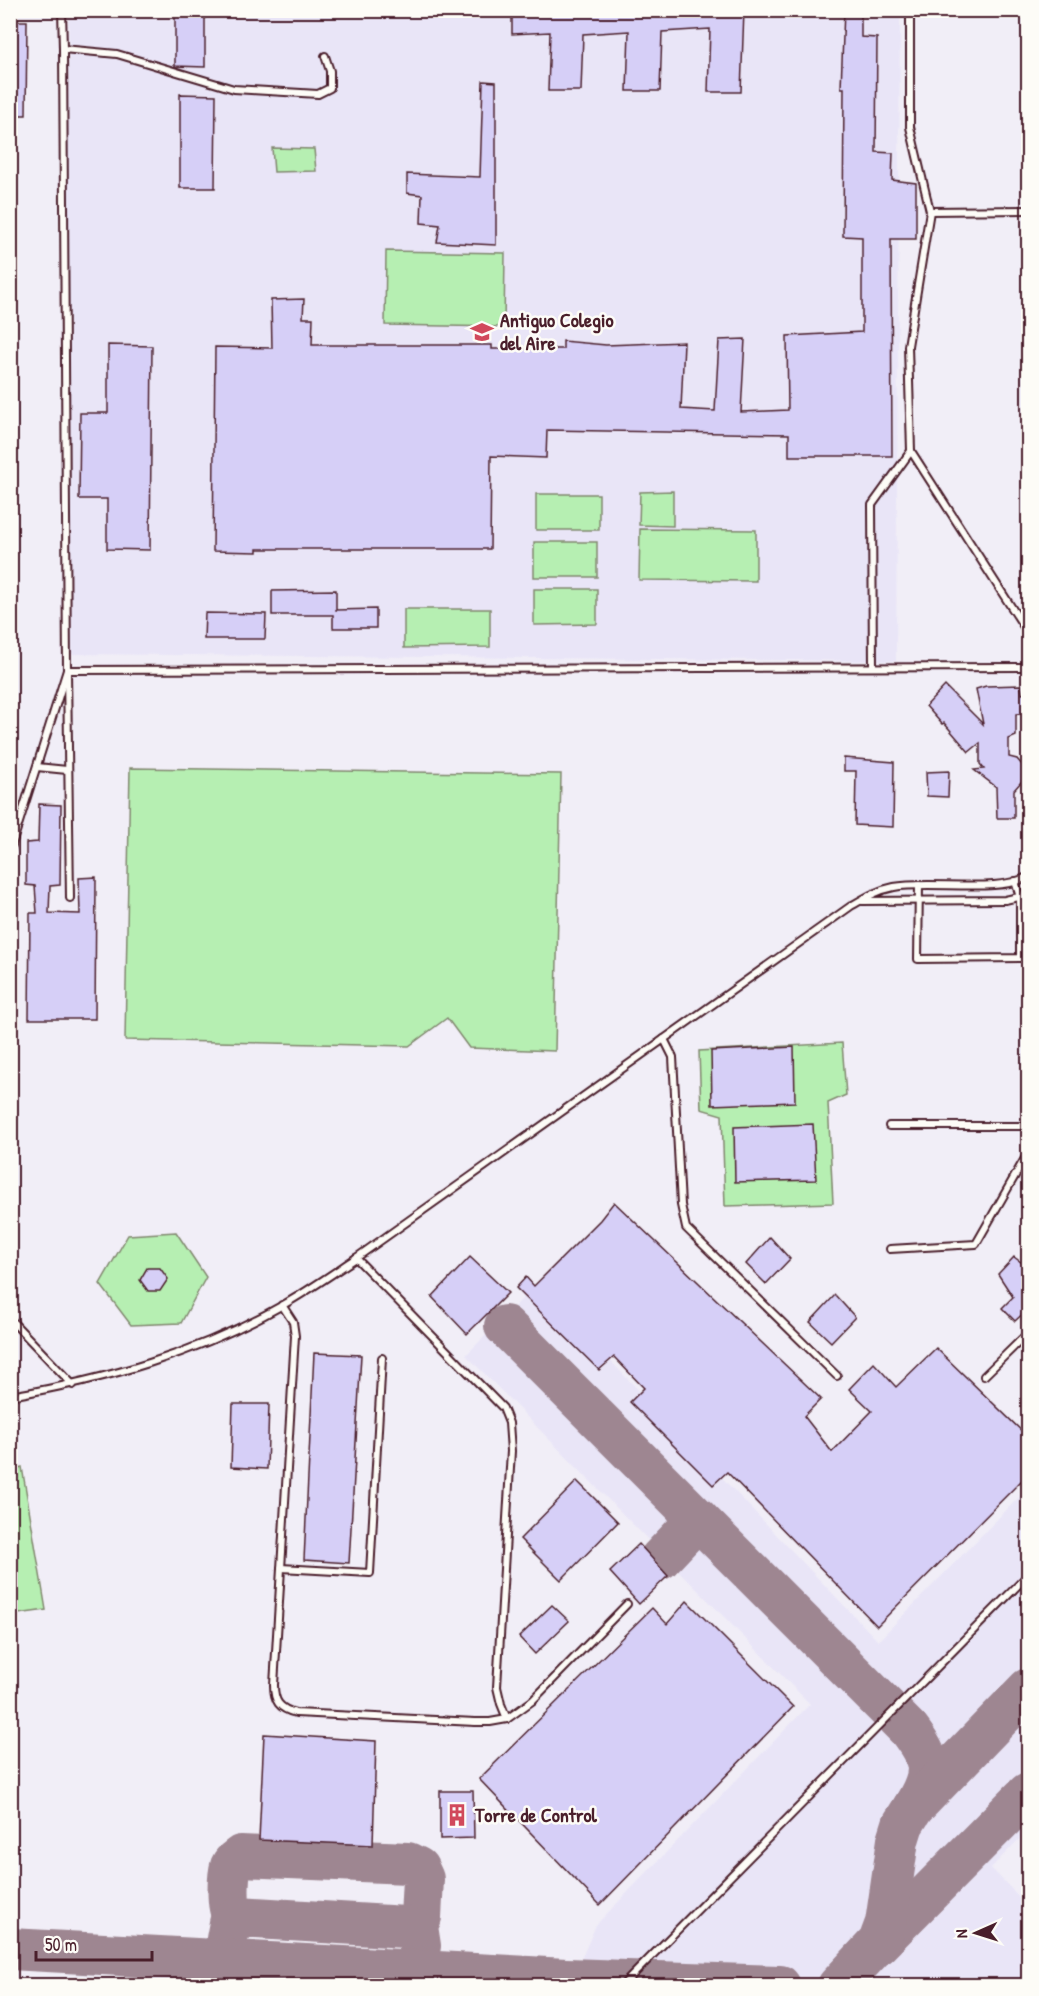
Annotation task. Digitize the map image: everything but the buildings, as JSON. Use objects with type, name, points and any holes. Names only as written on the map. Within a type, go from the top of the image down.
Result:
[{"type":"lane","points":[[62,10],[67,770],[70,898]]},
{"type":"lane","points":[[910,10],[910,127],[930,211],[908,346],[911,450],[1029,633]]},
{"type":"lane","points":[[63,49],[117,54],[234,89],[318,94],[330,88],[330,71],[325,56]]},
{"type":"lane","points":[[930,211],[1029,210]]},
{"type":"lane","points":[[873,667],[872,505],[911,450]]},
{"type":"lane","points":[[67,670],[1029,667]]},
{"type":"lane","points":[[10,851],[67,670]]},
{"type":"lane","points":[[37,767],[67,770]]},
{"type":"lane","points":[[10,1396],[74,1385],[174,1355],[239,1327],[282,1305],[356,1258],[664,1039],[876,892],[892,887],[918,885],[1002,885],[1029,876]]},
{"type":"lane","points":[[918,885],[918,959],[1020,958],[1020,897],[1015,881]]},
{"type":"lane","points":[[861,901],[1005,900],[1029,895]]},
{"type":"lane","points":[[664,1039],[673,1057],[681,1205],[686,1228],[837,1376]]},
{"type":"lane","points":[[889,1126],[1029,1126]]},
{"type":"lane","points":[[890,1249],[976,1244],[1029,1153]]},
{"type":"lane","points":[[356,1258],[503,1408],[509,1423],[511,1451],[497,1688],[507,1719]]},
{"type":"lane","points":[[282,1305],[293,1322],[295,1336],[274,1685],[276,1701],[281,1707],[296,1713],[475,1722],[507,1719],[532,1701],[627,1604]]},
{"type":"lane","points":[[10,1319],[74,1385]]},
{"type":"lane","points":[[984,1376],[1029,1333]]},
{"type":"lane","points":[[281,1568],[369,1573],[382,1358]]},
{"type":"lane","points":[[622,1986],[1029,1575]]},
{"type":"shaded area","name":"Antiguo Colegio del Aire","points":[[69,11],[900,11],[896,661],[64,654]]},
{"type":"shaded area","points":[[537,1284],[878,1641],[1028,1488],[1028,1830],[991,1868],[1028,1906],[1028,1985],[570,1985],[596,1925],[810,1704],[466,1355]]},
{"type":"green space","points":[[272,148],[314,149],[316,171],[274,172]]},
{"type":"green space","points":[[386,251],[505,253],[504,327],[385,325]]},
{"type":"green space","points":[[673,491],[673,526],[639,525],[640,492]]},
{"type":"green space","points":[[536,494],[599,494],[599,530],[536,530]]},
{"type":"green space","points":[[640,529],[756,530],[756,581],[639,580]]},
{"type":"green space","points":[[534,542],[597,542],[597,577],[534,577]]},
{"type":"green space","points":[[534,589],[597,589],[597,624],[534,625]]},
{"type":"green space","points":[[404,609],[490,609],[490,647],[404,648]]},
{"type":"green space","points":[[130,768],[561,774],[555,1051],[469,1048],[447,1018],[409,1046],[125,1040]]},
{"type":"green space","points":[[842,1043],[846,1095],[828,1103],[833,1203],[725,1206],[722,1115],[701,1109],[699,1051]]},
{"type":"green space","points":[[176,1232],[206,1277],[181,1323],[131,1325],[100,1284],[128,1235]]},
{"type":"green space","points":[[22,1467],[46,1610],[11,1615],[11,1470]]},
{"type":"taxiway","points":[[505,1326],[909,1730],[923,1751],[928,1768],[925,1786],[913,1808]]},
{"type":"taxiway","points":[[660,1559],[698,1519]]},
{"type":"taxiway","points":[[838,1986],[879,1942],[886,1923],[898,1840],[903,1824],[913,1808],[1028,1689]]},
{"type":"taxiway","points":[[878,1944],[1028,1793]]},
{"type":"taxiway","points":[[239,1917],[232,1914],[230,1910],[229,1883],[231,1866],[241,1856],[408,1863],[418,1868],[423,1879],[421,1917],[415,1924],[406,1927]]},
{"type":"taxiway","points":[[227,1939],[230,1923],[239,1917],[406,1927],[418,1933],[420,1946]]},
{"type":"taxiway","points":[[10,1949],[566,1979],[780,1986]]},
{"type":"place","name":"Antiguo Colegio del Aire","points":[[482,332]]},
{"type":"place","name":"Torre de Control","points":[[457,1815]]}]
